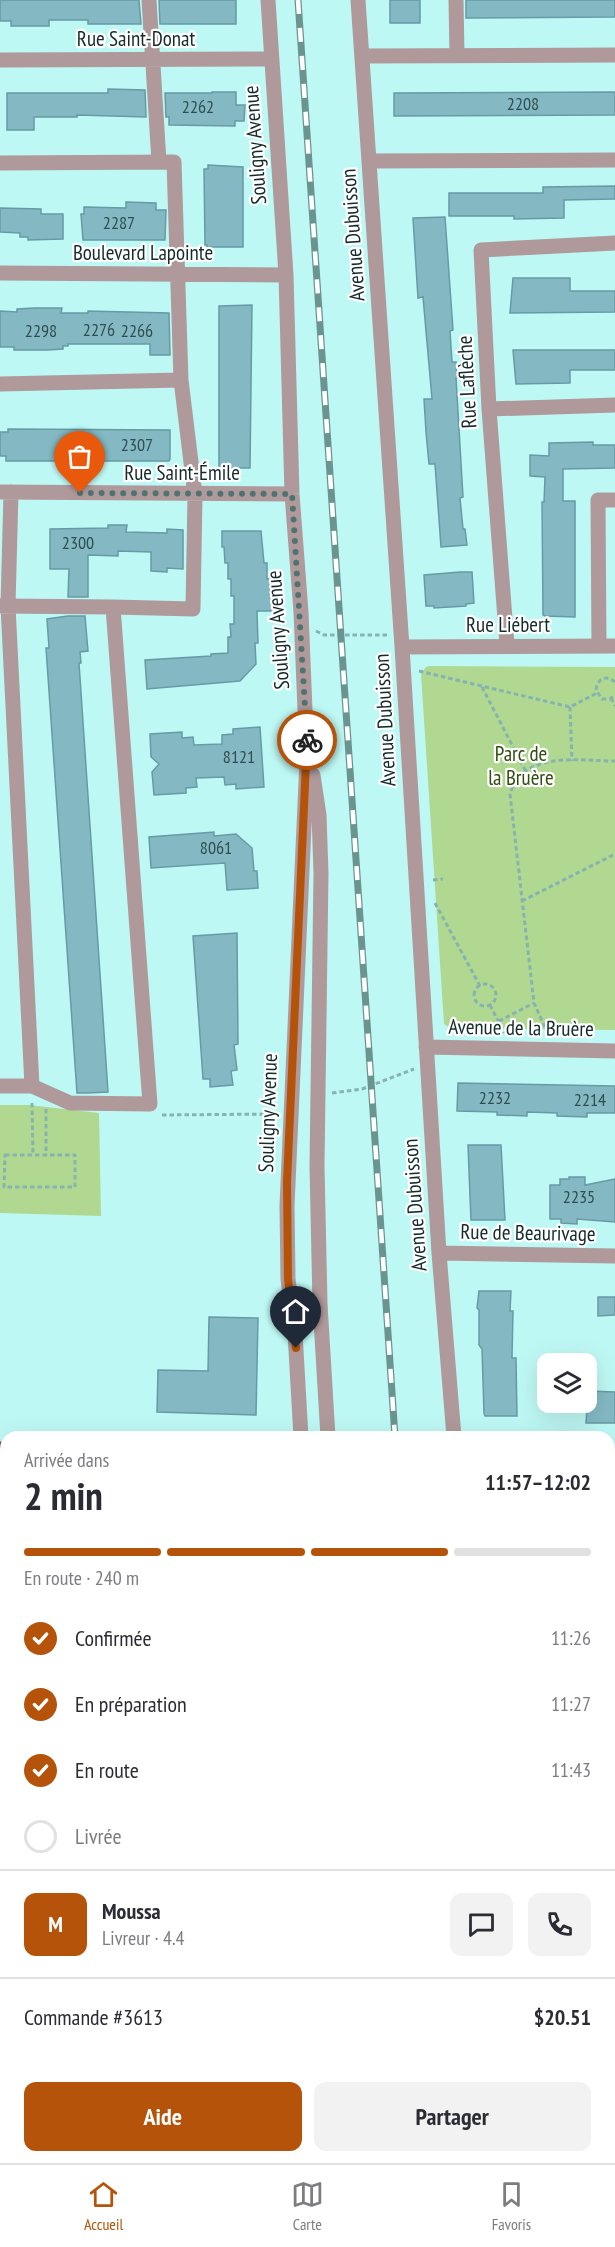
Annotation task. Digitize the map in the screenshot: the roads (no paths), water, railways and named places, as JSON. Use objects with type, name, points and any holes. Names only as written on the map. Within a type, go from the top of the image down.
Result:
[{"type":"street","points":[[149,0],[159,162]]},
{"type":"street","name":"Souligny Avenue","points":[[268,0],[286,275],[292,494],[307,739],[287,1206],[288,1279],[295,1333],[301,1431]]},
{"type":"street","name":"Avenue Dubuisson","points":[[358,0],[402,647],[439,1253],[454,1431]]},
{"type":"street","points":[[456,0],[457,55]]},
{"type":"street","points":[[362,56],[615,55]]},
{"type":"street","name":"Rue Saint-Donat","points":[[0,60],[272,59]]},
{"type":"street","points":[[369,161],[615,160]]},
{"type":"street","points":[[0,163],[174,162],[181,380],[195,495],[193,609],[4,606]]},
{"type":"street","name":"Rue Laflèche","points":[[507,645],[489,409],[481,249],[615,243]]},
{"type":"street","name":"Boulevard Lapointe","points":[[0,273],[286,275]]},
{"type":"street","points":[[0,384],[181,380]]},
{"type":"street","points":[[489,409],[615,405]]},
{"type":"street","points":[[6,492],[4,606],[39,1089]]},
{"type":"street","name":"Rue Saint-Émile","points":[[6,492],[292,494]]},
{"type":"street","points":[[607,646],[598,500],[615,500]]},
{"type":"street","points":[[0,1086],[39,1089],[70,1103],[150,1104],[113,607]]},
{"type":"street","name":"Rue Liébert","points":[[402,647],[607,646]]},
{"type":"street","points":[[307,739],[320,815],[317,1166],[320,1304],[328,1431]]},
{"type":"street","name":"Avenue de la Bruère","points":[[426,1047],[615,1051]]},
{"type":"street","name":"Rue de Beaurivage","points":[[439,1253],[615,1256]]},
{"type":"railway","points":[[298,0],[395,1431]]},
{"type":"park label","name":"Parc de la Bruère","points":[[521,766]]}]
